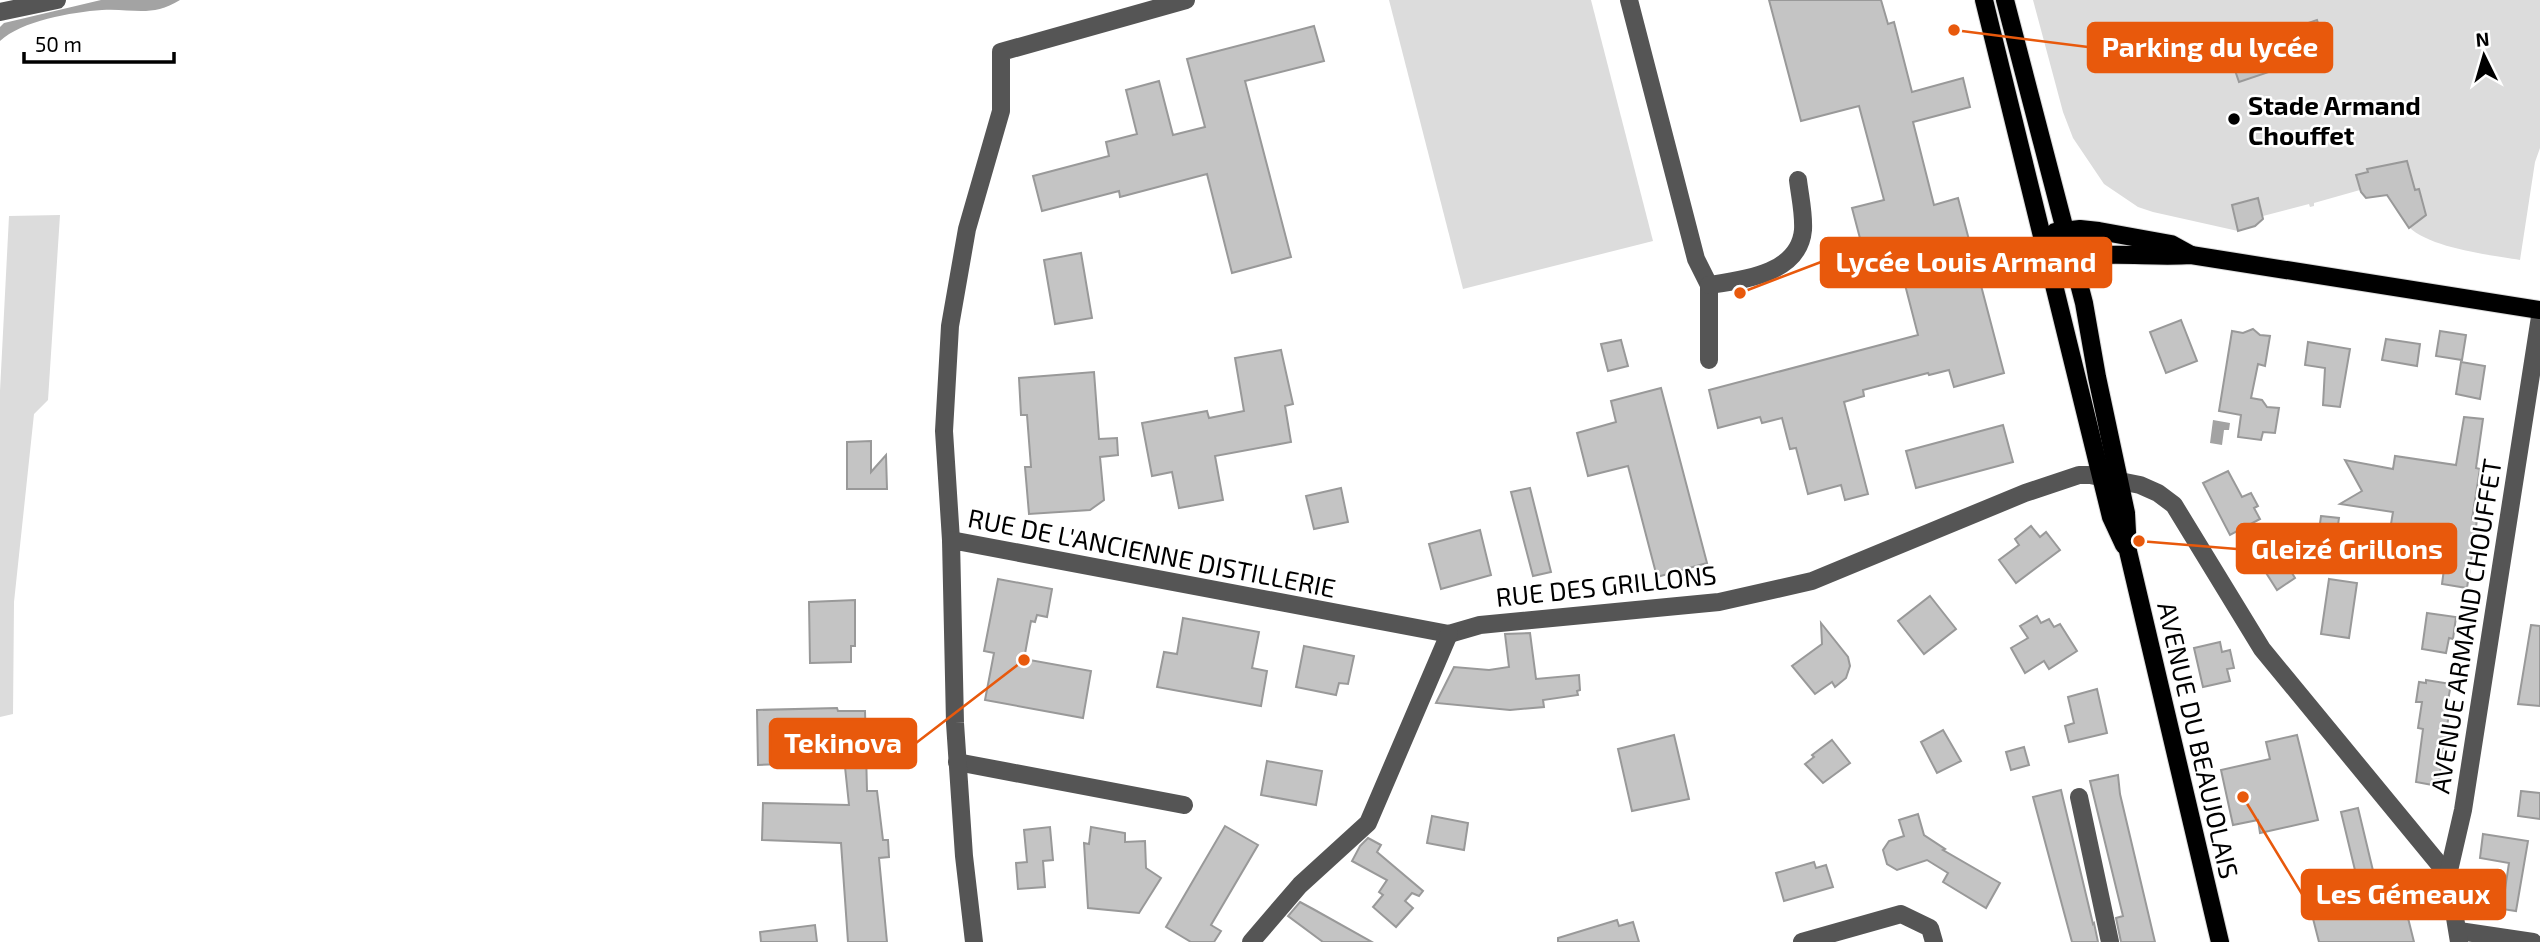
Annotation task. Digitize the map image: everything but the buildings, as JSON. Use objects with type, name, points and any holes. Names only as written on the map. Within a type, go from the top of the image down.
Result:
[{"type":"main road","name":"AVENUE DU BEAUJOLAIS","points":[[1983,0],[2111,517],[2128,551]]},
{"type":"main road","name":"AVENUE DU BEAUJOLAIS","points":[[2005,0],[2084,303],[2126,513],[2128,551],[2220,942]]},
{"type":"main road","points":[[2043,235],[2065,230],[2092,230],[2171,244],[2191,255]]},
{"type":"main road","points":[[2049,264],[2106,253],[2191,255],[2540,310]]},
{"type":"street","points":[[0,12],[57,0]]},
{"type":"street","points":[[951,540],[944,431],[950,326],[967,229],[1001,111],[1001,52],[1186,0]]},
{"type":"street","points":[[1629,0],[1696,259],[1709,285],[1709,360]]},
{"type":"street","points":[[1709,285],[1742,281],[1774,270],[1795,251],[1803,233],[1798,180]]},
{"type":"street","name":"AVENUE ARMAND CHOUFFET","points":[[2459,936],[2448,875],[2465,796],[2540,317]]},
{"type":"street","name":"RUE DES GRILLONS","points":[[1449,634],[1480,625],[1719,602],[1812,581],[2025,492],[2079,475],[2119,480],[2149,489],[2174,505],[2262,649],[2448,875]]},
{"type":"street","name":"RUE DE L'ANCIENNE DISTILLERIE","points":[[974,942],[957,762],[951,540],[1449,634]]},
{"type":"street","points":[[1251,942],[1300,885],[1368,822],[1449,634]]},
{"type":"street","points":[[957,762],[1184,806]]},
{"type":"street","points":[[2079,797],[2110,942]]},
{"type":"street","points":[[1802,942],[1901,914],[1930,928],[1934,942]]},
{"type":"street","points":[[2459,936],[2533,942]]},
{"type":"shaded area","points":[[101,0],[180,0],[170,6],[150,11],[102,10],[62,15],[21,28],[0,41],[0,27],[4,23]]},
{"type":"shaded area","points":[[1389,0],[1591,0],[1653,241],[1463,289]]},
{"type":"shaded area","name":"Stade Armand Chouffet","points":[[2033,0],[2540,0],[2540,148],[2535,162],[2520,260],[2461,250],[2431,240],[2409,227],[2388,194],[2368,198],[2360,190],[2314,203],[2314,206],[2310,207],[2309,204],[2263,216],[2255,226],[2238,231],[2138,207],[2104,184],[2073,138],[2063,112]]},
{"type":"shaded area","points":[[60,215],[48,400],[34,414],[14,602],[13,714],[0,717],[0,391],[9,216]]},
{"type":"shaded area","points":[[2213,420],[2230,423],[2229,430],[2224,430],[2222,445],[2210,443]]},
{"type":"place","name":"Parking du lycée","points":[[1954,30]]},
{"type":"place","name":"Stade Armand Chouffet","points":[[2234,119]]},
{"type":"place","name":"Lycée Louis Armand","points":[[1740,293]]},
{"type":"place","name":"Gleizé Grillons","points":[[2139,541]]},
{"type":"place","name":"Tekinova","points":[[1024,660]]},
{"type":"place","name":"Les Gémeaux","points":[[2243,797]]}]
